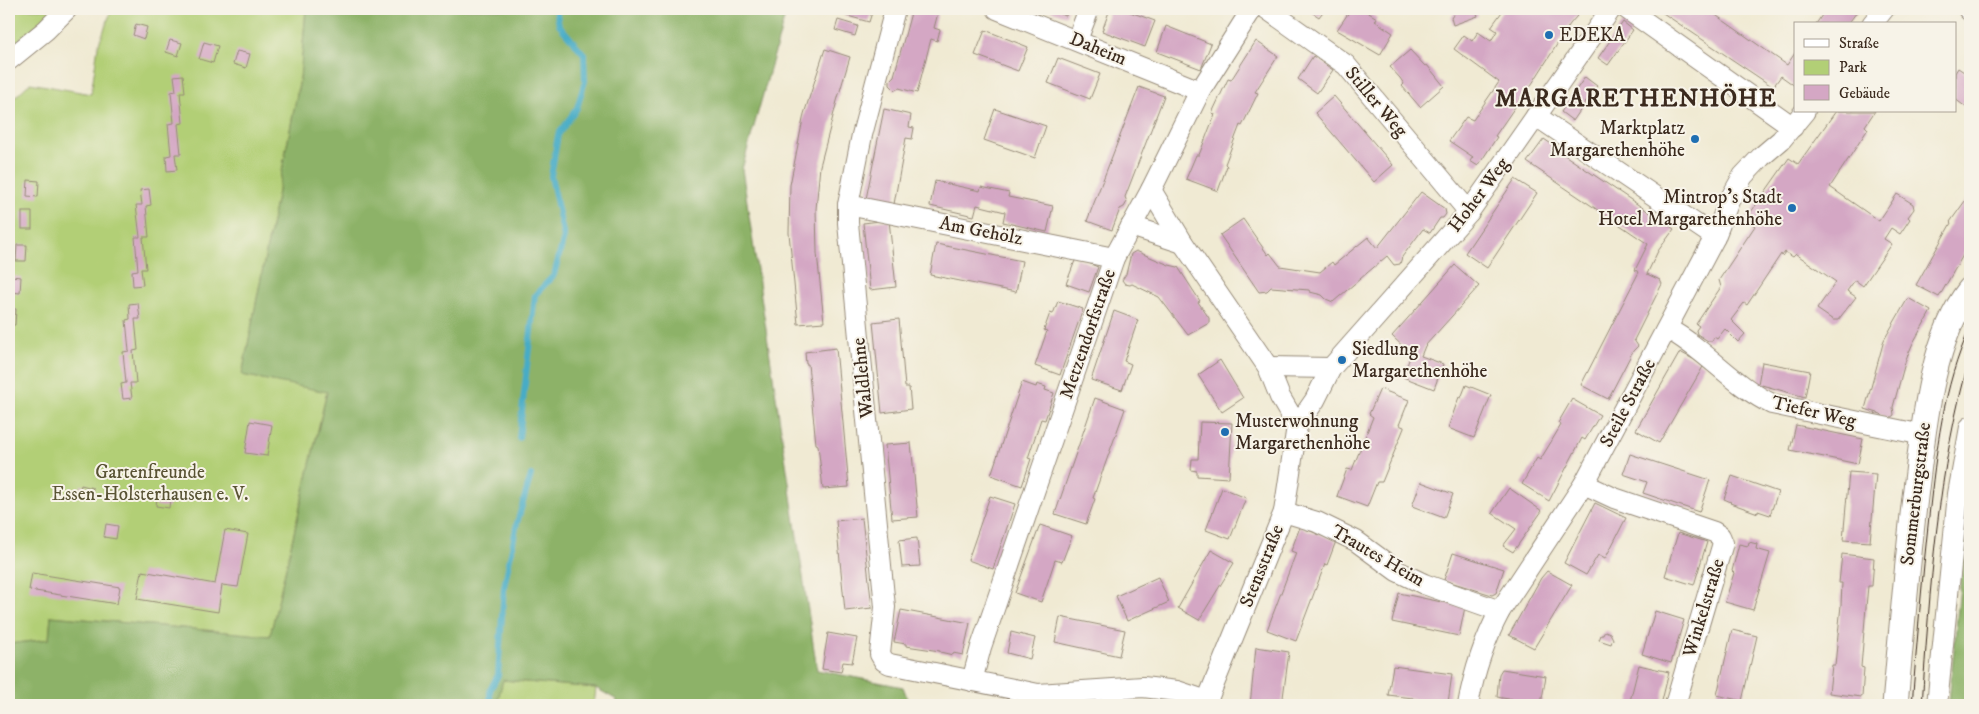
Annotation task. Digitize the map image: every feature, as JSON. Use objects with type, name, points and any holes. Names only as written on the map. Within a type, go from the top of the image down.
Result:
[{"type":"street","points":[[9,60],[46,30],[66,9]]},
{"type":"street","name":"Waldlehne","points":[[895,9],[862,135],[848,205],[848,222],[886,607],[880,654],[884,661],[890,664],[972,681]]},
{"type":"street","name":"Daheim","points":[[996,9],[1200,91]]},
{"type":"street","points":[[1077,40],[1089,9]]},
{"type":"street","name":"Metzendorfstraße","points":[[972,681],[981,647],[1114,258],[1151,190],[1200,91],[1252,9]]},
{"type":"street","name":"Stiller Weg","points":[[1267,9],[1346,65],[1469,212]]},
{"type":"street","name":"Hoher Weg","points":[[1331,368],[1469,212],[1610,9]]},
{"type":"street","points":[[1627,9],[1793,128]]},
{"type":"street","points":[[1874,22],[1884,9]]},
{"type":"street","name":"Steile Straße","points":[[1468,705],[1488,633],[1500,611],[1584,484],[1668,329],[1715,237],[1729,201],[1743,176],[1793,128],[1804,112]]},
{"type":"street","points":[[1536,116],[1715,237]]},
{"type":"street","points":[[1151,190],[1183,243],[1268,367],[1280,398],[1297,426]]},
{"type":"street","name":"Am Gehölz","points":[[848,205],[1114,258]]},
{"type":"street","points":[[1131,226],[1183,243]]},
{"type":"street","name":"Sommerburgstraße","points":[[1895,705],[1905,584],[1922,435],[1944,338],[1954,316],[1970,290]]},
{"type":"street","name":"Tiefer Weg","points":[[1668,329],[1684,338],[1757,397],[1772,404],[1922,435]]},
{"type":"street","points":[[1268,367],[1331,368]]},
{"type":"street","name":"Stensstraße","points":[[972,681],[1038,694],[1143,687],[1177,691],[1208,703],[1284,512],[1297,426],[1316,400],[1331,368]]},
{"type":"street","points":[[1937,705],[1958,494],[1970,427]]},
{"type":"street","name":"Winkelstraße","points":[[1584,484],[1614,498],[1714,532],[1720,536],[1723,543],[1675,705]]},
{"type":"street","name":"Trautes Heim","points":[[1284,512],[1316,522],[1356,541],[1397,571],[1424,584],[1500,611]]},
{"type":"green space","points":[[9,9],[55,9],[9,47]]},
{"type":"green space","name":"Gartenfreunde Essen-Holsterhausen e. V.","points":[[112,9],[306,9],[300,79],[242,375],[327,391],[270,636],[51,616],[49,639],[9,644],[9,103],[30,83],[91,94],[98,46]]},
{"type":"green space","points":[[306,9],[787,9],[742,169],[817,670],[903,687],[910,705],[616,705],[617,700],[596,688],[503,680],[497,704],[484,702],[483,705],[9,705],[9,644],[49,639],[51,616],[270,636],[327,392],[242,375],[300,79]]},
{"type":"green space","points":[[1970,480],[1970,705],[1949,702]]},
{"type":"green space","points":[[502,680],[596,688],[594,705],[497,705]]},
{"type":"building","points":[[845,9],[873,9],[869,22],[844,15]]},
{"type":"building","points":[[912,9],[939,9],[934,28],[940,30],[937,41],[931,39],[917,93],[899,88],[895,90],[890,85]]},
{"type":"building","points":[[1047,9],[1068,9],[1066,16]]},
{"type":"building","points":[[1110,9],[1122,9],[1155,21],[1145,47],[1102,31]]},
{"type":"building","points":[[1307,9],[1325,9],[1319,17]]},
{"type":"building","points":[[1351,9],[1362,9],[1377,18],[1375,21],[1393,33],[1380,55],[1337,30]]},
{"type":"building","points":[[1457,9],[1475,9],[1478,16],[1453,25],[1451,18]]},
{"type":"building","points":[[1504,9],[1583,9],[1570,24],[1530,87],[1495,136],[1497,137],[1478,166],[1470,161],[1473,157],[1449,141],[1466,117],[1473,120],[1499,82],[1454,49],[1464,35],[1472,41],[1478,32],[1491,41],[1497,31],[1491,27]]},
{"type":"building","points":[[1657,9],[1707,9],[1787,65],[1794,54],[1794,85],[1781,76],[1773,87]]},
{"type":"building","points":[[1826,9],[1859,9],[1849,22],[1817,22]]},
{"type":"building","points":[[838,20],[858,26],[855,36],[835,30]]},
{"type":"building","points":[[1623,22],[1633,30],[1608,65],[1598,58]]},
{"type":"building","points":[[136,24],[147,27],[144,39],[133,35]]},
{"type":"building","points":[[1166,26],[1211,44],[1201,69],[1157,52]]},
{"type":"building","points":[[985,30],[1028,47],[1018,71],[975,55]]},
{"type":"building","points":[[170,40],[182,43],[178,56],[166,52]]},
{"type":"building","points":[[1256,41],[1278,56],[1255,92],[1258,93],[1242,126],[1240,125],[1225,164],[1227,166],[1218,191],[1186,179],[1196,155],[1199,155],[1215,114],[1212,113],[1228,79],[1231,80]]},
{"type":"building","points":[[204,42],[218,46],[213,63],[199,59]]},
{"type":"building","points":[[825,49],[850,57],[820,166],[816,209],[817,253],[824,322],[798,324],[789,233],[790,185],[804,114]]},
{"type":"building","points":[[1410,50],[1425,66],[1427,65],[1444,86],[1420,107],[1402,86],[1404,84],[1390,67]]},
{"type":"building","points":[[237,51],[250,54],[246,68],[233,64]]},
{"type":"building","points":[[1313,56],[1333,70],[1317,93],[1298,79]]},
{"type":"building","points":[[1058,58],[1100,74],[1090,99],[1048,83]]},
{"type":"building","points":[[1958,68],[1970,76],[1970,110],[1956,100],[1956,71]]},
{"type":"building","points":[[183,75],[185,92],[180,92],[183,123],[178,124],[181,154],[175,154],[177,170],[167,171],[166,156],[171,155],[168,124],[174,123],[171,92],[176,91],[174,76]]},
{"type":"building","points":[[1585,77],[1597,86],[1573,121],[1561,112]]},
{"type":"building","points":[[1139,87],[1164,96],[1125,197],[1127,202],[1120,209],[1112,230],[1087,221]]},
{"type":"building","points":[[1334,96],[1393,165],[1374,182],[1315,113]]},
{"type":"building","points":[[884,109],[911,115],[909,127],[914,128],[912,139],[906,138],[894,204],[866,199]]},
{"type":"building","points":[[995,109],[1046,126],[1035,158],[984,140]]},
{"type":"building","points":[[1835,112],[1874,112],[1865,126],[1868,129],[1830,187],[1879,221],[1897,194],[1913,204],[1914,209],[1908,217],[1910,219],[1900,234],[1891,228],[1884,239],[1892,244],[1863,286],[1855,280],[1847,291],[1856,297],[1838,320],[1833,320],[1817,309],[1836,282],[1796,254],[1793,257],[1785,252],[1782,256],[1781,254],[1747,305],[1744,303],[1731,320],[1745,334],[1738,342],[1725,329],[1717,339],[1714,337],[1712,341],[1708,341],[1697,334],[1696,330],[1699,326],[1696,324],[1721,287],[1719,280],[1755,226],[1746,219],[1789,158],[1798,164]]},
{"type":"building","points":[[1544,139],[1563,154],[1674,229],[1658,251],[1647,274],[1660,280],[1662,284],[1634,340],[1638,346],[1633,351],[1608,399],[1581,385],[1639,272],[1635,270],[1648,244],[1527,162]]},
{"type":"building","points":[[1515,179],[1537,193],[1487,268],[1465,253]]},
{"type":"building","points":[[28,180],[39,181],[38,197],[27,196]]},
{"type":"building","points":[[935,181],[980,191],[981,187],[1009,193],[1008,197],[1053,206],[1047,232],[1003,222],[1005,212],[977,205],[974,216],[930,206]]},
{"type":"building","points":[[149,189],[151,205],[146,206],[149,237],[143,237],[146,269],[141,269],[143,285],[133,286],[132,271],[138,270],[135,237],[140,237],[136,205],[142,205],[140,190]]},
{"type":"building","points":[[1421,192],[1445,209],[1446,214],[1443,218],[1440,218],[1430,233],[1423,229],[1402,257],[1400,264],[1394,265],[1387,256],[1333,302],[1309,290],[1271,287],[1267,291],[1259,292],[1220,235],[1243,219],[1268,255],[1270,253],[1280,266],[1320,272],[1332,262],[1334,265],[1368,237],[1377,248]]},
{"type":"building","points":[[1970,194],[1970,243],[1939,297],[1916,285],[1950,222]]},
{"type":"building","points":[[22,212],[32,212],[32,229],[22,229]]},
{"type":"building","points":[[889,220],[896,287],[870,290],[863,223]]},
{"type":"building","points":[[936,244],[1022,261],[1016,292],[930,275]]},
{"type":"building","points":[[17,245],[27,245],[26,261],[16,261]]},
{"type":"building","points":[[1136,251],[1178,267],[1200,301],[1198,302],[1209,318],[1209,323],[1188,335],[1159,297],[1132,284],[1125,284],[1122,280],[1126,274],[1131,254]]},
{"type":"building","points":[[1076,258],[1098,267],[1089,292],[1066,284]]},
{"type":"building","points":[[1455,265],[1479,286],[1425,346],[1421,356],[1443,364],[1434,389],[1403,377],[1411,354],[1392,336]]},
{"type":"building","points":[[11,276],[21,277],[20,293],[11,292]]},
{"type":"building","points":[[1908,298],[1931,311],[1906,359],[1893,407],[1894,415],[1890,418],[1885,418],[1881,414],[1865,409],[1884,340]]},
{"type":"building","points":[[1058,301],[1083,309],[1060,375],[1035,366],[1047,331],[1044,330],[1050,313],[1053,314]]},
{"type":"building","points":[[138,303],[140,319],[135,319],[138,350],[133,351],[136,383],[130,383],[132,398],[123,399],[121,384],[126,383],[123,352],[129,351],[126,320],[130,319],[129,304]]},
{"type":"building","points":[[9,308],[16,309],[15,325],[9,325]]},
{"type":"building","points":[[1114,311],[1138,320],[1124,361],[1131,364],[1122,390],[1091,380]]},
{"type":"building","points":[[899,319],[905,387],[909,387],[911,409],[882,413],[873,322]]},
{"type":"building","points":[[836,348],[849,487],[823,489],[805,352]]},
{"type":"building","points":[[1680,352],[1704,365],[1659,443],[1636,430]]},
{"type":"building","points":[[1220,360],[1243,398],[1222,412],[1198,375]]},
{"type":"building","points":[[1762,362],[1810,371],[1805,397],[1758,384]]},
{"type":"building","points":[[1022,382],[1036,387],[1037,384],[1046,387],[1045,390],[1054,393],[1045,420],[1041,419],[1028,458],[1031,459],[1022,486],[991,475]]},
{"type":"building","points":[[1466,385],[1491,395],[1474,438],[1448,428],[1459,397],[1461,398]]},
{"type":"building","points":[[1380,389],[1409,400],[1399,425],[1404,428],[1382,482],[1377,482],[1367,507],[1337,496],[1347,469],[1352,470],[1373,417],[1369,414]]},
{"type":"building","points":[[1095,398],[1125,409],[1093,498],[1095,499],[1086,524],[1055,514]]},
{"type":"building","points":[[1572,399],[1600,415],[1585,440],[1582,438],[1549,501],[1522,484],[1537,458],[1540,460],[1561,425],[1558,423]]},
{"type":"building","points":[[250,421],[272,425],[267,456],[245,453]]},
{"type":"building","points":[[1200,422],[1232,423],[1229,478],[1197,476],[1197,471],[1191,470],[1192,459],[1198,459]]},
{"type":"building","points":[[1796,425],[1863,439],[1858,464],[1790,450]]},
{"type":"building","points":[[911,443],[918,517],[892,519],[885,445]]},
{"type":"building","points":[[1630,454],[1710,480],[1699,512],[1643,493],[1647,482],[1623,474]]},
{"type":"building","points":[[1849,472],[1876,474],[1870,542],[1843,540]]},
{"type":"building","points":[[1732,476],[1778,492],[1770,515],[1758,511],[1758,513],[1724,499]]},
{"type":"building","points":[[1421,482],[1453,494],[1444,518],[1412,506]]},
{"type":"building","points":[[81,485],[93,488],[92,496],[79,494]]},
{"type":"building","points":[[1222,488],[1246,498],[1230,539],[1206,530]]},
{"type":"building","points":[[1509,488],[1542,511],[1513,552],[1503,546],[1516,529],[1492,513]]},
{"type":"building","points":[[109,491],[122,492],[120,500],[108,498]]},
{"type":"building","points":[[990,496],[1015,504],[993,569],[968,560]]},
{"type":"building","points":[[157,497],[170,499],[169,508],[156,506]]},
{"type":"building","points":[[1595,503],[1626,518],[1605,559],[1598,555],[1586,575],[1564,563]]},
{"type":"building","points":[[862,518],[872,608],[845,611],[836,521]]},
{"type":"building","points":[[106,524],[118,526],[116,539],[104,537]]},
{"type":"building","points":[[1040,525],[1072,536],[1062,562],[1055,560],[1041,602],[1015,593]]},
{"type":"building","points":[[1300,527],[1336,541],[1327,565],[1325,564],[1296,641],[1267,630],[1296,553],[1291,551]]},
{"type":"building","points":[[225,530],[248,534],[238,587],[222,585],[218,612],[137,599],[142,571],[215,584]]},
{"type":"building","points":[[1678,533],[1707,542],[1694,585],[1665,576]]},
{"type":"building","points":[[917,538],[920,566],[902,567],[899,540]]},
{"type":"building","points":[[1749,542],[1757,544],[1756,549],[1770,553],[1753,610],[1725,602],[1734,573],[1732,571],[1739,544],[1748,546]]},
{"type":"building","points":[[1211,550],[1234,563],[1199,620],[1178,608]]},
{"type":"building","points":[[1453,553],[1504,569],[1496,593],[1492,595],[1444,580]]},
{"type":"building","points":[[1842,554],[1874,558],[1872,586],[1868,586],[1866,607],[1861,667],[1864,668],[1862,697],[1829,693],[1832,665],[1835,665],[1841,605],[1842,583],[1839,583]]},
{"type":"building","points":[[1547,571],[1572,585],[1534,648],[1509,635],[1541,578]]},
{"type":"building","points":[[32,573],[120,587],[117,604],[29,590]]},
{"type":"building","points":[[1158,577],[1169,602],[1127,621],[1116,596]]},
{"type":"building","points":[[1399,593],[1465,607],[1459,636],[1392,622]]},
{"type":"building","points":[[901,610],[970,623],[963,655],[953,653],[953,655],[894,642]]},
{"type":"building","points":[[1655,611],[1684,620],[1671,663],[1642,654]]},
{"type":"building","points":[[1060,617],[1125,630],[1119,656],[1055,642]]},
{"type":"building","points":[[1732,630],[1757,636],[1742,701],[1717,695]]},
{"type":"building","points":[[1605,631],[1610,633],[1613,639],[1611,644],[1599,640]]},
{"type":"building","points":[[1011,632],[1035,638],[1030,659],[1007,653]]},
{"type":"building","points":[[828,633],[857,638],[852,663],[843,662],[841,672],[822,669]]},
{"type":"building","points":[[1256,647],[1289,652],[1282,705],[1250,705]]},
{"type":"building","points":[[1639,665],[1669,672],[1661,705],[1629,705]]},
{"type":"building","points":[[1393,666],[1452,674],[1448,703],[1388,695]]},
{"type":"building","points":[[1502,669],[1546,676],[1541,704],[1523,701],[1523,705],[1514,705],[1514,700],[1497,697],[1499,674]]},
{"type":"waterway","points":[[519,438],[535,295],[554,275],[564,237],[551,176],[558,135],[577,108],[585,81],[584,54],[559,25],[556,9]]},
{"type":"waterway","points":[[490,705],[490,690],[498,675],[504,587],[517,523],[531,475]]},
{"type":"tram line","points":[[1912,705],[1924,563],[1938,444],[1953,373],[1970,328]]},
{"type":"tram line","points":[[1922,705],[1932,574],[1942,486],[1959,400],[1970,358]]},
{"type":"place","name":"EDEKA","points":[[1549,35]]},
{"type":"place","name":"Marktplatz Margarethenhöhe","points":[[1695,139]]},
{"type":"place","name":"Mintrop's Stadt Hotel Margarethenhöhe","points":[[1792,208]]},
{"type":"place","name":"Siedlung Margarethenhöhe","points":[[1342,360]]},
{"type":"place","name":"Musterwohnung Margarethenhöhe","points":[[1225,432]]},
{"type":"district","name":"MARGARETHENHÖHE","points":[[1636,99]]}]
